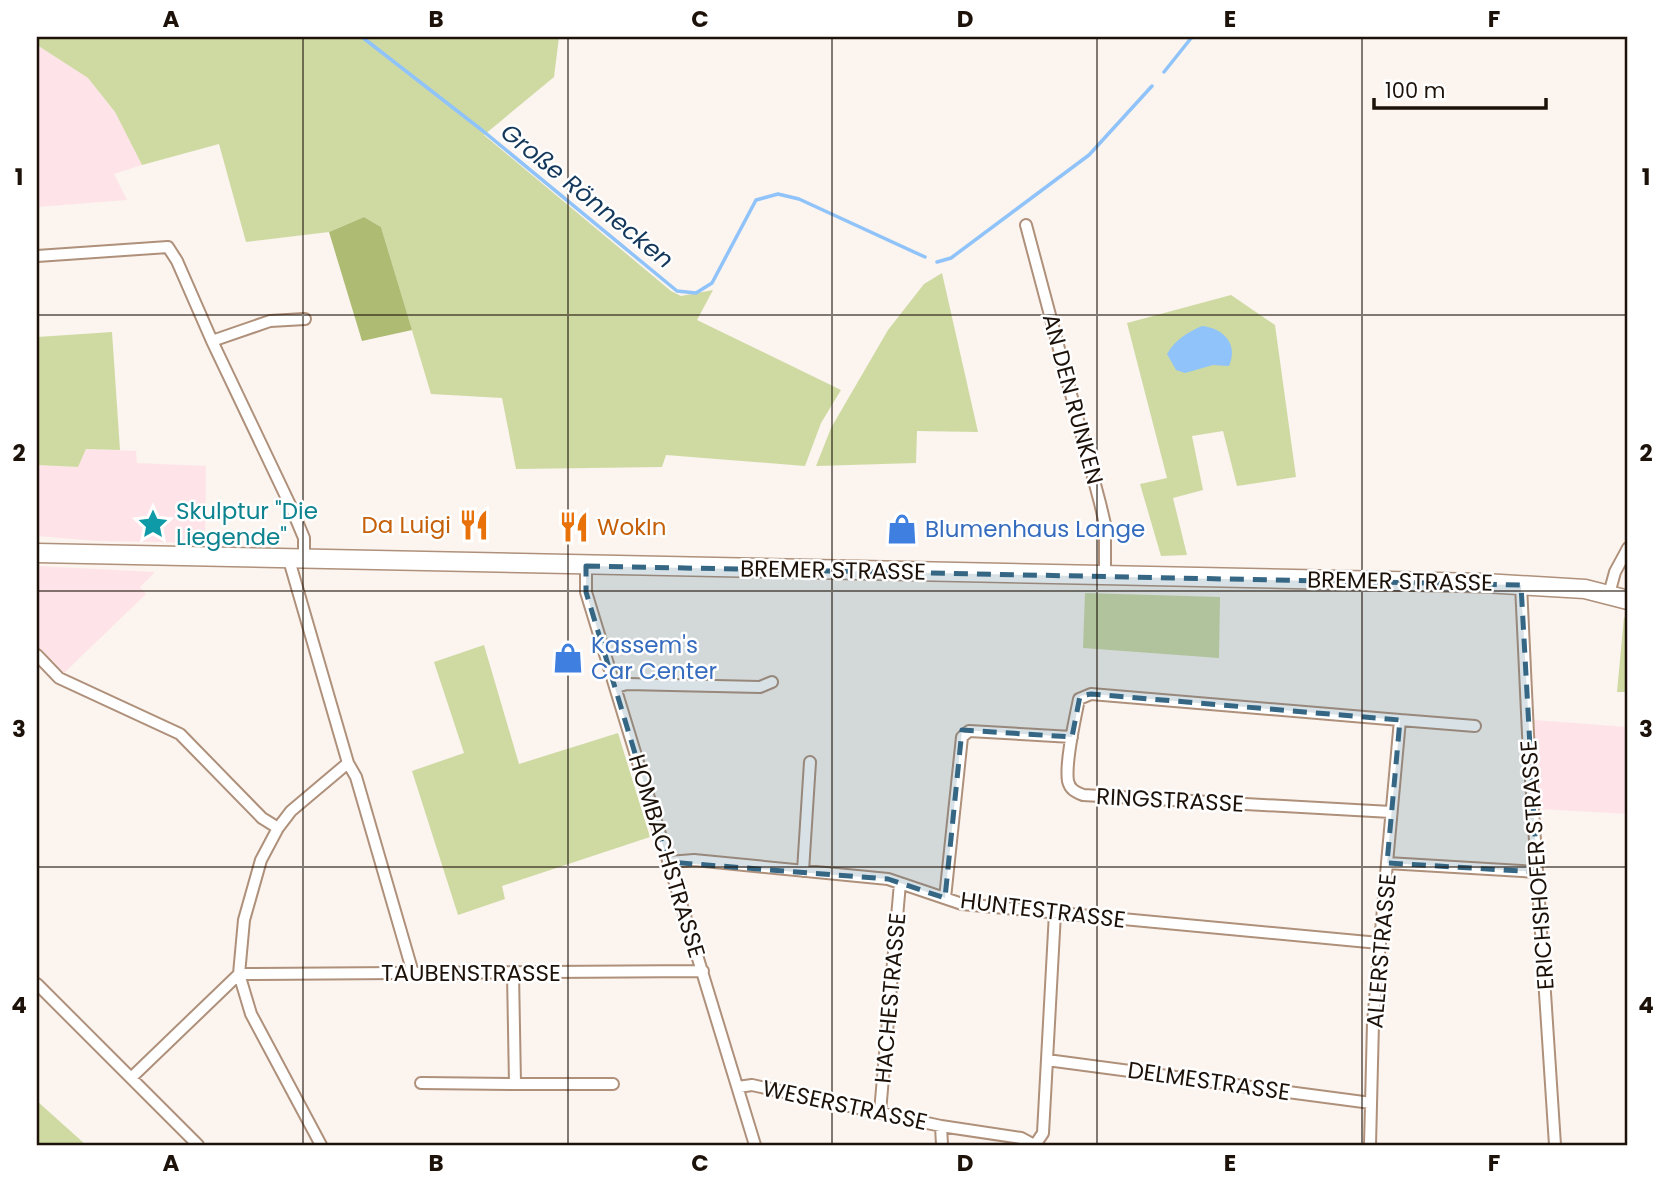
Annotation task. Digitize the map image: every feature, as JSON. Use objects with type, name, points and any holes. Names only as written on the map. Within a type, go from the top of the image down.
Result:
[{"type":"main road","name":"BREMER STRASSE","points":[[37,553],[1521,584],[1585,589],[1628,600]]},
{"type":"street","name":"AN DEN RUNKEN","points":[[1026,225],[1105,524],[1105,575]]},
{"type":"street","points":[[37,256],[168,247],[177,261],[304,538],[297,560],[348,763],[356,777],[414,972]]},
{"type":"street","points":[[212,341],[270,321],[305,319]]},
{"type":"street","points":[[1609,594],[1615,572],[1627,554]]},
{"type":"street","name":"HOMBACHSTRASSE","points":[[586,566],[586,592],[755,1145]]},
{"type":"street","name":"ERICHSHOFER STRASSE","points":[[1521,584],[1555,1145]]},
{"type":"street","points":[[37,655],[58,678],[180,734],[262,818],[278,828]]},
{"type":"street","points":[[616,687],[627,684],[760,687],[772,682]]},
{"type":"street","name":"RINGSTRASSE","points":[[1391,812],[1083,795],[1073,791],[1068,782],[1079,699],[1091,694],[1475,726]]},
{"type":"street","points":[[1387,863],[1399,720]]},
{"type":"street","points":[[945,898],[962,737],[969,731],[1072,737]]},
{"type":"street","points":[[803,871],[810,762]]},
{"type":"street","points":[[321,1145],[250,1014],[239,974],[244,920],[261,860],[278,828],[291,811],[348,763]]},
{"type":"street","name":"HUNTESTRASSE","points":[[668,862],[694,860],[888,879],[962,904],[1378,943]]},
{"type":"street","name":"ALLERSTRASSE","points":[[1370,1145],[1373,1023],[1387,863],[1537,872]]},
{"type":"street","name":"HACHESTRASSE","points":[[880,1112],[900,883]]},
{"type":"street","points":[[1035,1145],[1042,1133],[1055,913]]},
{"type":"street","name":"TAUBENSTRASSE","points":[[239,974],[703,971]]},
{"type":"street","points":[[513,973],[515,1084]]},
{"type":"street","points":[[131,1078],[239,974]]},
{"type":"street","points":[[37,984],[198,1145]]},
{"type":"street","name":"DELMESTRASSE","points":[[1047,1060],[1371,1102]]},
{"type":"street","points":[[421,1083],[613,1084]]},
{"type":"street","name":"WESERSTRASSE","points":[[738,1087],[752,1085],[941,1126],[1021,1138],[1035,1145]]},
{"type":"street","points":[[941,1126],[942,1145]]},
{"type":"highlighted area","points":[[586,566],[1521,585],[1537,872],[1387,863],[1400,720],[1091,694],[1080,696],[1072,737],[962,730],[945,898],[888,879],[668,862],[586,592]]},
{"type":"shaded area","points":[[37,45],[88,78],[115,112],[142,165],[114,174],[127,200],[37,207]]},
{"type":"shaded area","points":[[86,449],[136,451],[137,463],[206,466],[205,543],[97,541],[37,536],[37,465],[77,467]]},
{"type":"shaded area","points":[[37,566],[155,572],[140,587],[146,594],[62,675],[37,649]]},
{"type":"shaded area","points":[[1534,720],[1628,727],[1628,814],[1539,809]]},
{"type":"green space","points":[[37,37],[559,37],[554,77],[484,135],[671,291],[681,296],[713,290],[697,320],[841,390],[821,423],[805,466],[666,455],[662,467],[516,469],[502,398],[431,394],[381,227],[364,217],[329,232],[246,242],[219,144],[142,165],[115,112],[88,78],[37,45]]},
{"type":"green space","points":[[364,217],[381,227],[412,330],[362,341],[329,232]]},
{"type":"green space","points":[[942,273],[978,432],[917,431],[916,463],[816,466],[831,428],[888,330],[924,284]]},
{"type":"green space","points":[[1231,295],[1275,325],[1296,477],[1237,486],[1223,431],[1192,436],[1203,490],[1173,498],[1187,555],[1161,556],[1140,484],[1167,478],[1127,323]]},
{"type":"green space","points":[[112,332],[120,450],[86,449],[78,467],[37,465],[37,337]]},
{"type":"green space","points":[[1085,593],[1220,597],[1219,658],[1083,648]]},
{"type":"green space","points":[[1624,617],[1628,620],[1628,692],[1617,692]]},
{"type":"green space","points":[[484,645],[519,764],[618,733],[650,837],[502,886],[505,899],[458,915],[412,771],[464,753],[434,662]]},
{"type":"green space","points":[[37,1101],[86,1145],[37,1145]]},
{"type":"water","points":[[1202,326],[1210,327],[1227,338],[1232,351],[1229,366],[1213,365],[1185,373],[1176,370],[1167,354],[1182,337]]},
{"type":"waterway","name":"Große Rönnecken","points":[[362,37],[483,131],[677,291],[696,293],[712,283],[756,200],[778,194],[799,199],[925,257]]},
{"type":"waterway","name":"Große Rönnecken","points":[[1164,72],[1192,37]]},
{"type":"waterway","name":"Große Rönnecken","points":[[937,262],[951,258],[1089,155],[1152,86]]},
{"type":"place","name":"Skulptur \"Die Liegende\"","points":[[153,524]]},
{"type":"place","name":"Da Luigi","points":[[474,525]]},
{"type":"place","name":"WokIn","points":[[574,527]]},
{"type":"place","name":"Blumenhaus Lange","points":[[902,529]]},
{"type":"place","name":"Kassem's Car Center","points":[[568,658]]}]
